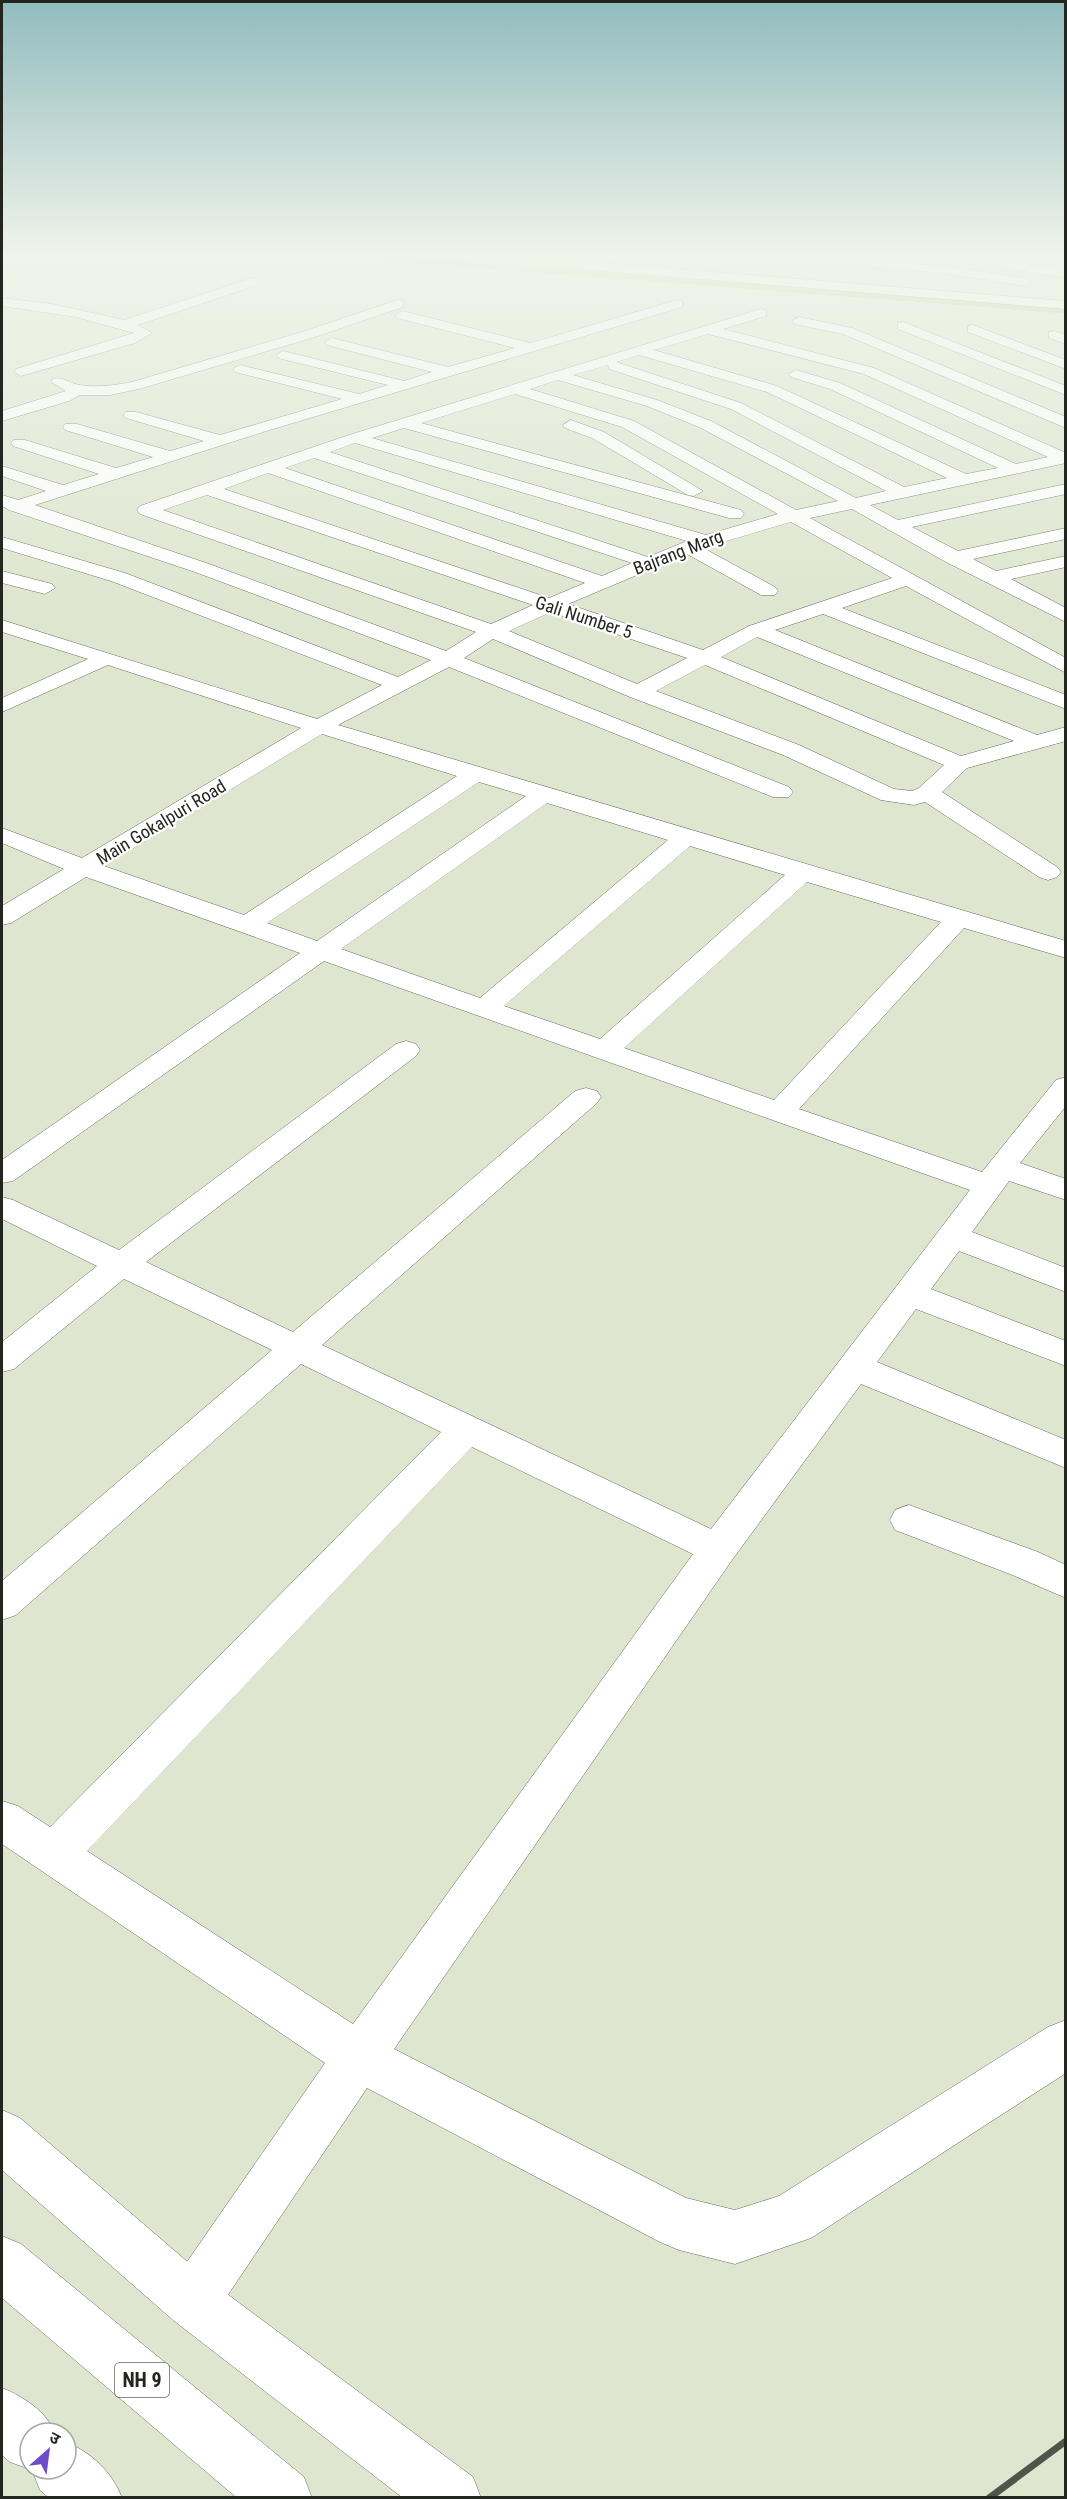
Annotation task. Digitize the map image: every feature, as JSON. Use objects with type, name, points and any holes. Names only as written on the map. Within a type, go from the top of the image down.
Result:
[{"type":"main road","points":[[27,374],[67,384],[77,390],[110,390],[134,386],[176,374]]},
{"type":"main road","points":[[259,374],[361,399]]},
{"type":"main road","points":[[356,374],[472,406],[512,388],[560,374]]},
{"type":"main road","points":[[7,505],[64,491],[447,374]]},
{"type":"main road","points":[[639,374],[736,406],[902,493]]},
{"type":"main road","points":[[719,374],[772,389],[963,480]]},
{"type":"main road","points":[[793,374],[835,386],[1014,469]]},
{"type":"main road","points":[[874,374],[1065,458]]},
{"type":"main road","points":[[948,374],[1065,423]]},
{"type":"main road","points":[[1022,374],[1065,391]]},
{"type":"main road","points":[[556,375],[675,411],[1065,616]]},
{"type":"main road","points":[[512,388],[628,424],[1065,667]]},
{"type":"main road","points":[[2,416],[64,398],[77,390]]},
{"type":"main road","points":[[284,403],[318,412]]},
{"type":"main road","points":[[85,528],[447,409],[472,406],[513,409]]},
{"type":"main road","points":[[131,415],[222,441]]},
{"type":"main road","points":[[558,422],[598,435],[755,525]]},
{"type":"main road","points":[[404,423],[735,514]]},
{"type":"main road","points":[[71,427],[172,457]]},
{"type":"main road","points":[[570,443],[598,435]]},
{"type":"main road","points":[[355,438],[697,544],[768,591]]},
{"type":"main road","points":[[19,443],[117,474]]},
{"type":"main road","points":[[313,452],[649,563]]},
{"type":"main road","name":"Bajrang Marg","points":[[320,726],[448,659],[492,632],[602,582],[697,544],[755,525],[792,516],[1065,458]]},
{"type":"main road","points":[[266,467],[602,582]]},
{"type":"main road","points":[[2,471],[64,491]]},
{"type":"main road","name":"Gali Number 5","points":[[204,488],[702,656],[958,763]]},
{"type":"main road","points":[[893,526],[1065,489]]},
{"type":"main road","points":[[7,505],[85,528],[448,659],[780,792]]},
{"type":"main road","points":[[148,507],[146,510],[492,632],[638,692],[791,750],[889,795],[914,798],[927,793],[958,763],[1065,734]]},
{"type":"main road","points":[[953,558],[1065,533]]},
{"type":"main road","points":[[2,542],[118,577],[398,684]]},
{"type":"main road","points":[[992,578],[1065,561]]},
{"type":"main road","points":[[2,577],[45,588]]},
{"type":"main road","points":[[638,692],[702,656],[756,630],[906,580]]},
{"type":"main road","points":[[823,607],[1065,703]]},
{"type":"main road","points":[[2,626],[320,726],[687,836],[801,874],[1065,950]]},
{"type":"main road","points":[[756,630],[1033,741]]},
{"type":"main road","points":[[2,643],[27,633]]},
{"type":"main road","points":[[2,706],[106,658]]},
{"type":"main road","name":"Main Gokalpuri Road","points":[[2,917],[320,726]]},
{"type":"main road","points":[[247,925],[477,773]]},
{"type":"main road","points":[[2,1174],[323,952],[546,793]]},
{"type":"main road","points":[[927,793],[1048,873]]},
{"type":"main road","points":[[2,835],[84,868],[779,1113],[995,1177],[1065,1190]]},
{"type":"main road","points":[[484,1009],[687,836]]},
{"type":"main road","points":[[604,1051],[801,874]]},
{"type":"main road","points":[[779,1113],[958,919]]},
{"type":"main road","points":[[2,1360],[120,1265],[406,1050]]},
{"type":"main road","points":[[192,2301],[359,2058],[718,1549],[995,1177],[1052,1126],[1065,1086]]},
{"type":"main road","points":[[2,1604],[586,1097]]},
{"type":"main road","points":[[2,1207],[294,1349],[718,1549]]},
{"type":"main road","points":[[952,1236],[1065,1281]]},
{"type":"main road","points":[[908,1293],[1065,1354]]},
{"type":"main road","points":[[855,1367],[1065,1455]]},
{"type":"main road","points":[[54,1854],[467,1429]]},
{"type":"main road","points":[[909,1520],[1024,1563],[1065,1583]]},
{"type":"main road","points":[[2,1820],[359,2058],[679,2223],[735,2237],[792,2219],[1065,2044]]},
{"type":"main road","points":[[2,2136],[192,2301],[452,2498]]},
{"type":"main road","name":"NH 9","points":[[2,2263],[283,2498]]},
{"type":"main road","points":[[2,2417],[18,2431]]},
{"type":"main road","points":[[74,2481],[93,2498]]},
{"type":"railway","points":[[989,2498],[1066,2441]]}]
